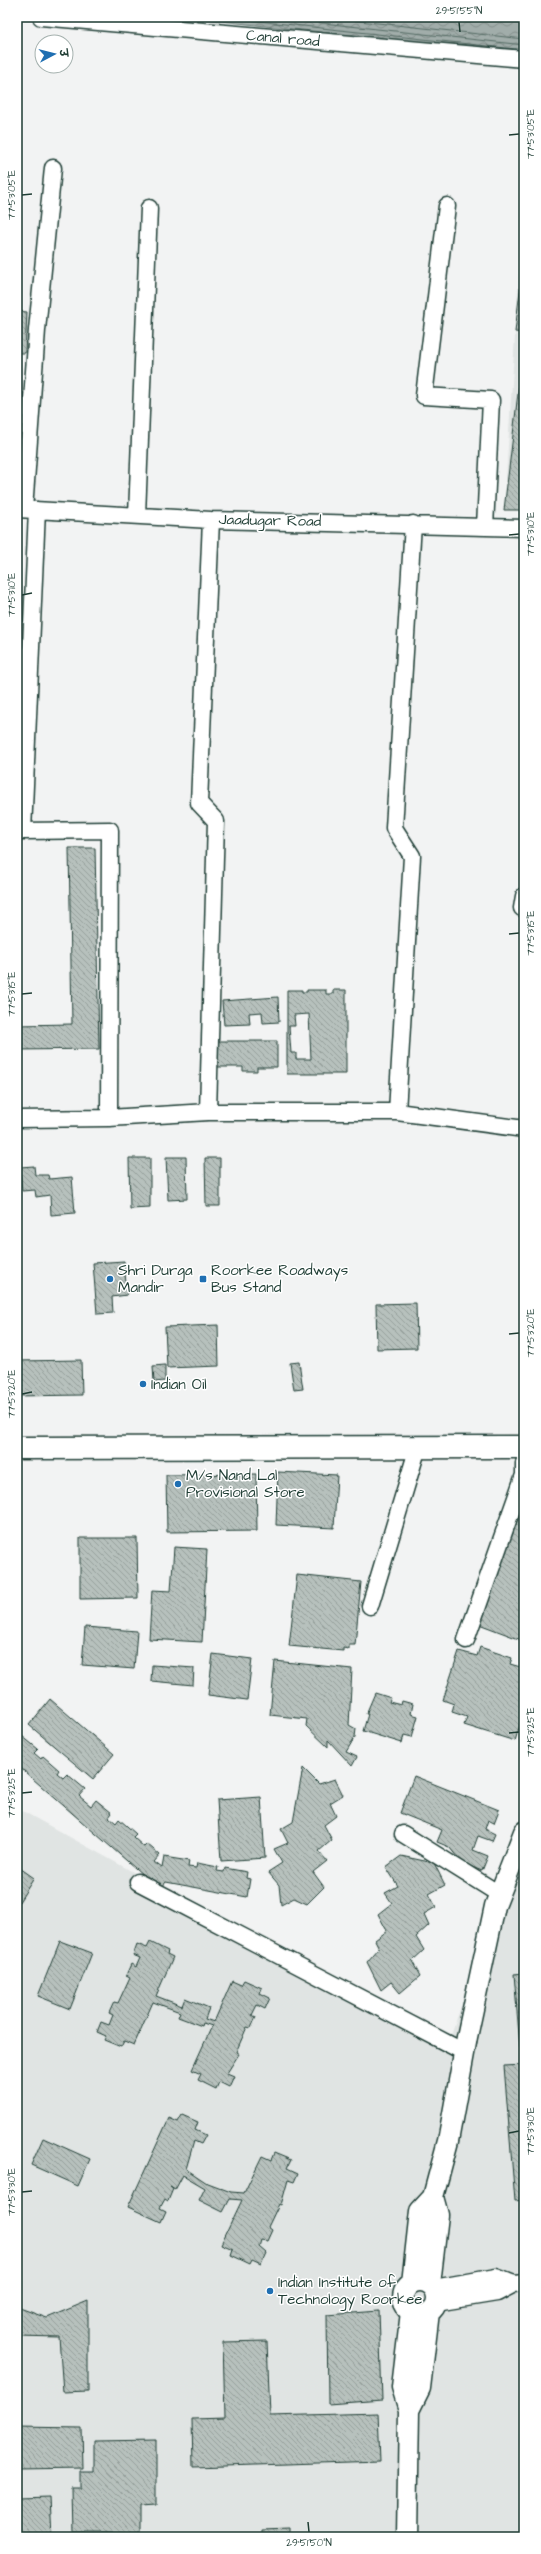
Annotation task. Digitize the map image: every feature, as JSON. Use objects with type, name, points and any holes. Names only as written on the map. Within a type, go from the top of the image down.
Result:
[{"type":"main road","points":[[17,1448],[524,1447]]},
{"type":"street","name":"Canal road","points":[[41,17],[524,59]]},
{"type":"street","points":[[53,168],[37,330],[26,509],[23,831],[110,830],[109,1118]]},
{"type":"street","points":[[447,206],[424,396],[491,400],[485,527]]},
{"type":"street","points":[[137,514],[149,208]]},
{"type":"street","name":"Jaadugar Road","points":[[26,509],[137,514],[212,520],[524,528]]},
{"type":"street","points":[[208,1112],[216,821],[199,803],[212,520]]},
{"type":"street","points":[[397,1112],[412,856],[394,828],[413,524]]},
{"type":"street","points":[[17,1119],[109,1118],[208,1112],[397,1112],[524,1129]]},
{"type":"street","points":[[370,1606],[418,1447]]},
{"type":"street","points":[[466,1640],[524,1475],[524,1463]]},
{"type":"street","points":[[408,2537],[409,2410],[420,2388],[425,2297],[420,2211],[433,2197],[448,2140],[466,2044],[499,1894],[524,1832]]},
{"type":"street","points":[[403,1834],[499,1894]]},
{"type":"street","points":[[138,1882],[466,2044]]},
{"type":"street","points":[[425,2297],[496,2277],[519,2283]]},
{"type":"shaded area","points":[[522,226],[524,226],[524,510],[504,510]]},
{"type":"shaded area","name":"Indian Institute of Technology Roorkee","points":[[17,1808],[447,2045],[524,1837],[524,2537],[17,2537]]},
{"type":"water","points":[[183,17],[524,17],[524,54]]},
{"type":"building","points":[[524,257],[524,333],[515,332]]},
{"type":"building","points":[[17,311],[27,312],[25,353],[17,353]]},
{"type":"building","points":[[524,343],[524,510],[504,510]]},
{"type":"building","points":[[69,848],[95,848],[99,1049],[17,1050],[17,1025],[72,1024]]},
{"type":"building","points":[[287,990],[302,990],[302,992],[307,992],[307,990],[326,990],[326,994],[333,994],[333,990],[346,990],[346,1074],[287,1074]],"holes":[[[309,1014],[311,1059],[296,1059],[296,1053],[291,1053],[289,1026],[295,1026],[294,1015]]]},
{"type":"building","points":[[278,997],[279,1022],[263,1023],[262,1012],[249,1013],[250,1024],[224,1025],[222,1001]]},
{"type":"building","points":[[216,1041],[277,1041],[277,1067],[257,1067],[257,1071],[243,1071],[243,1067],[216,1067]]},
{"type":"building","points":[[166,1157],[186,1157],[187,1199],[168,1200]]},
{"type":"building","points":[[129,1158],[150,1158],[150,1208],[130,1209]]},
{"type":"building","points":[[205,1158],[220,1158],[220,1206],[206,1206]]},
{"type":"building","points":[[34,1166],[35,1175],[48,1175],[49,1179],[72,1177],[75,1213],[51,1215],[50,1195],[36,1197],[35,1190],[22,1191],[20,1167]]},
{"type":"building","name":"Shri Durga Mandir","points":[[124,1261],[127,1295],[112,1297],[113,1313],[97,1314],[93,1263]]},
{"type":"building","points":[[416,1303],[417,1348],[377,1349],[376,1304]]},
{"type":"building","points":[[218,1325],[219,1366],[167,1368],[165,1327]]},
{"type":"building","points":[[81,1360],[82,1395],[17,1396],[17,1361]]},
{"type":"building","points":[[299,1362],[303,1389],[294,1390],[290,1363]]},
{"type":"building","points":[[165,1365],[165,1381],[154,1382],[153,1366]]},
{"type":"building","points":[[278,1472],[337,1475],[334,1528],[276,1525]]},
{"type":"building","points":[[256,1474],[257,1531],[167,1532],[166,1475]]},
{"type":"building","points":[[524,1499],[524,1641],[479,1624]]},
{"type":"building","points":[[80,1538],[137,1538],[138,1598],[80,1599]]},
{"type":"building","points":[[174,1547],[207,1549],[202,1642],[149,1639],[152,1590],[171,1591]]},
{"type":"building","points":[[297,1575],[361,1582],[355,1645],[349,1645],[349,1649],[343,1648],[343,1651],[289,1646]]},
{"type":"building","points":[[85,1627],[137,1631],[134,1669],[82,1665]]},
{"type":"building","points":[[480,1647],[512,1658],[510,1664],[524,1668],[524,1722],[521,1721],[515,1741],[464,1725],[467,1717],[452,1712],[454,1704],[443,1700],[459,1651],[477,1656]]},
{"type":"building","points":[[213,1654],[252,1659],[247,1700],[208,1695]]},
{"type":"building","points":[[275,1661],[352,1669],[349,1725],[356,1729],[355,1737],[346,1752],[357,1757],[352,1766],[328,1740],[328,1747],[306,1726],[307,1719],[270,1715]]},
{"type":"building","points":[[152,1665],[194,1668],[193,1685],[151,1681]]},
{"type":"building","points":[[375,1693],[391,1698],[389,1702],[401,1705],[402,1701],[413,1704],[411,1714],[418,1716],[412,1737],[404,1735],[402,1743],[363,1731],[368,1714],[366,1714]]},
{"type":"building","points":[[50,1699],[114,1754],[93,1779],[29,1725]]},
{"type":"building","points":[[22,1736],[38,1749],[34,1753],[41,1759],[43,1756],[59,1770],[57,1773],[63,1778],[67,1774],[85,1789],[79,1796],[91,1806],[96,1800],[112,1813],[109,1817],[116,1823],[119,1819],[136,1834],[133,1837],[144,1847],[147,1844],[160,1855],[154,1862],[162,1868],[164,1857],[189,1861],[188,1867],[196,1868],[197,1863],[218,1867],[217,1871],[224,1872],[225,1868],[247,1872],[246,1878],[250,1879],[247,1897],[166,1882],[162,1887],[143,1875],[17,1765],[17,1737],[19,1739]]},
{"type":"building","points":[[303,1768],[319,1784],[335,1779],[343,1795],[330,1803],[336,1816],[324,1825],[332,1840],[319,1851],[327,1861],[313,1872],[324,1887],[307,1904],[294,1898],[281,1905],[279,1885],[268,1872],[282,1863],[274,1849],[288,1843],[281,1829],[293,1822]]},
{"type":"building","points":[[414,1776],[499,1810],[494,1823],[488,1820],[485,1829],[495,1834],[492,1841],[478,1836],[473,1850],[488,1856],[482,1871],[462,1863],[449,1847],[437,1842],[442,1830],[400,1813]]},
{"type":"building","points":[[261,1797],[265,1858],[221,1861],[217,1800]]},
{"type":"building","points":[[401,1856],[434,1863],[445,1885],[429,1894],[436,1907],[424,1914],[429,1925],[416,1937],[424,1950],[412,1961],[420,1976],[400,1993],[391,1982],[381,1990],[367,1962],[379,1948],[375,1940],[387,1931],[378,1914],[392,1903],[385,1893],[398,1886],[386,1867]]},
{"type":"building","points":[[17,1866],[34,1878],[19,1902],[17,1900]]},
{"type":"building","points":[[60,1941],[92,1953],[70,2009],[38,1996]]},
{"type":"building","points":[[150,1942],[168,1951],[167,1954],[173,1957],[156,1996],[182,2006],[185,1998],[209,2008],[205,2019],[214,2022],[232,1981],[241,1985],[244,1980],[262,1988],[260,1993],[270,1998],[265,2009],[257,2005],[252,2015],[256,2017],[251,2028],[247,2027],[236,2052],[239,2054],[227,2073],[234,2076],[229,2087],[219,2082],[216,2089],[198,2080],[201,2074],[192,2070],[212,2026],[203,2023],[202,2026],[178,2017],[180,2012],[153,2002],[134,2045],[124,2041],[121,2047],[104,2040],[106,2036],[97,2032],[101,2022],[109,2025],[113,2015],[109,2013],[114,2002],[118,2003],[130,1977],[126,1975],[131,1964],[136,1967],[140,1958],[133,1955],[137,1944],[147,1948]]},
{"type":"building","points":[[524,1973],[524,2047],[520,2048],[514,1974]]},
{"type":"building","points":[[524,2065],[524,2200],[515,2201],[504,2066]]},
{"type":"building","points":[[182,2115],[198,2122],[195,2130],[206,2135],[201,2144],[194,2141],[186,2169],[207,2183],[231,2192],[244,2193],[262,2156],[271,2160],[274,2153],[291,2160],[287,2168],[298,2173],[294,2182],[288,2180],[281,2205],[279,2204],[268,2227],[272,2230],[267,2241],[261,2240],[259,2247],[266,2253],[261,2264],[252,2260],[250,2264],[231,2255],[233,2249],[221,2244],[242,2200],[230,2199],[223,2212],[199,2200],[205,2188],[183,2175],[175,2190],[170,2187],[173,2189],[168,2201],[165,2199],[160,2208],[166,2211],[161,2222],[128,2207],[169,2118],[178,2122]]},
{"type":"building","points":[[43,2138],[90,2159],[78,2186],[31,2165]]},
{"type":"building","points":[[88,2301],[88,2391],[63,2392],[59,2337],[17,2336],[17,2307],[47,2318]]},
{"type":"building","points":[[379,2311],[382,2400],[328,2404],[327,2315]]},
{"type":"building","points":[[267,2341],[270,2416],[378,2413],[380,2461],[193,2467],[192,2419],[225,2418],[223,2342]]},
{"type":"building","points":[[17,2427],[82,2428],[83,2468],[19,2469]]},
{"type":"building","points":[[156,2440],[156,2505],[141,2506],[141,2532],[72,2532],[71,2488],[80,2488],[80,2471],[94,2471],[94,2441]]},
{"type":"building","points":[[50,2497],[52,2537],[17,2537],[17,2498]]},
{"type":"building","points":[[289,2528],[289,2537],[262,2537],[262,2529]]},
{"type":"place","name":"Shri Durga Mandir","points":[[110,1279]]},
{"type":"place","name":"Roorkee Roadways Bus Stand","points":[[203,1279]]},
{"type":"place","name":"Indian Oil","points":[[143,1384]]},
{"type":"place","name":"M/s Nand Lal Provisional Store","points":[[178,1484]]},
{"type":"place","name":"Indian Institute of Technology Roorkee","points":[[270,2291]]}]
